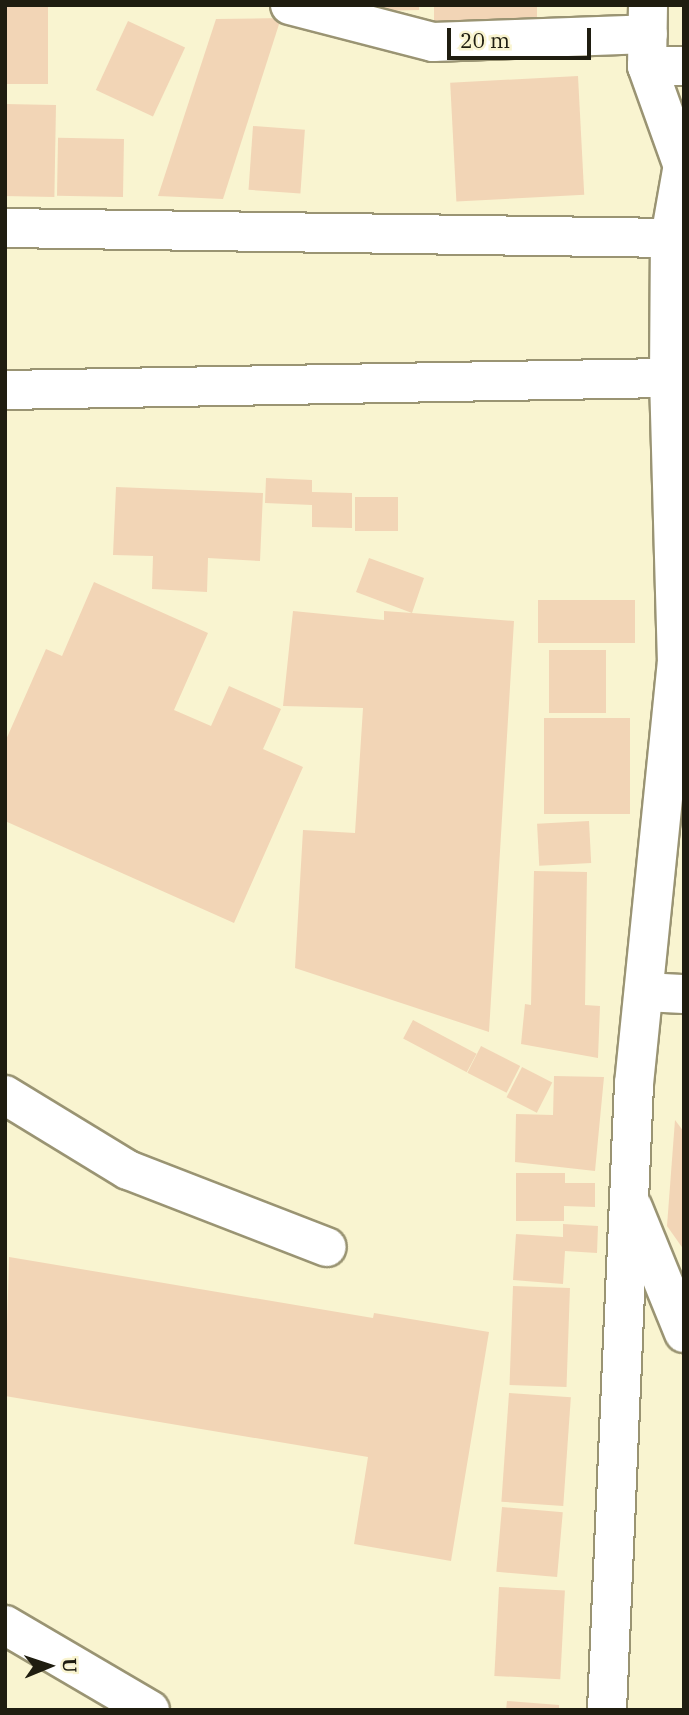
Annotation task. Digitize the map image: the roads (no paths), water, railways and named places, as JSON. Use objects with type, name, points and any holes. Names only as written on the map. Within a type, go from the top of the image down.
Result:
[{"type":"street","points":[[290,5],[433,42],[657,43],[683,162],[670,238],[668,378],[677,664],[644,992],[628,1196],[607,1710]]},
{"type":"street","points":[[5,228],[670,238]]},
{"type":"street","points":[[5,390],[668,378]]},
{"type":"street","points":[[644,992],[684,994]]},
{"type":"street","points":[[5,1095],[128,1170],[327,1247]]},
{"type":"street","points":[[628,1196],[684,1333]]},
{"type":"street","points":[[5,1625],[150,1710]]}]
